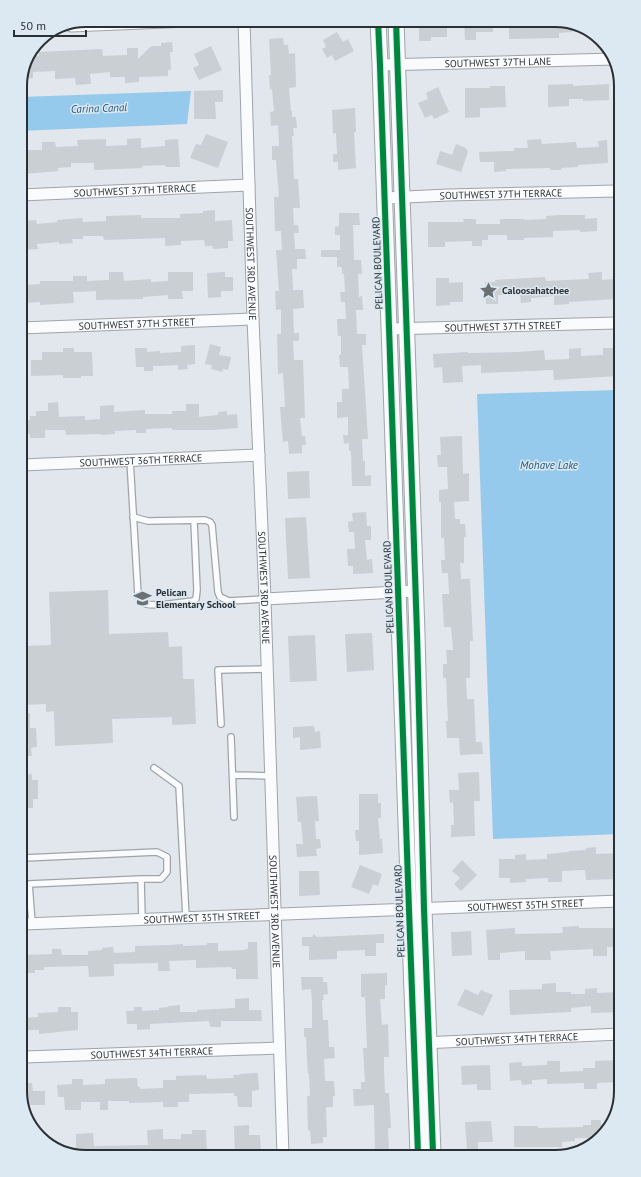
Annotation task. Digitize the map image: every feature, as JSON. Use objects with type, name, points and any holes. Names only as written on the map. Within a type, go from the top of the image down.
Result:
[{"type":"street","name":"SOUTHWEST 3RD AVENUE","points":[[244,27],[249,164],[248,185],[265,599],[283,1150]]},
{"type":"street","name":"PELICAN BOULEVARD","points":[[378,27],[418,1150]]},
{"type":"street","points":[[396,27],[416,590],[424,909],[433,1150]]},
{"type":"street","name":"SOUTHWEST 37TH LANE","points":[[380,65],[608,59]]},
{"type":"street","name":"SOUTHWEST 37TH TERRACE","points":[[27,195],[248,185]]},
{"type":"street","name":"SOUTHWEST 37TH TERRACE","points":[[385,198],[614,191]]},
{"type":"street","name":"SOUTHWEST 37TH STREET","points":[[27,328],[253,318]]},
{"type":"street","name":"SOUTHWEST 37TH STREET","points":[[389,329],[614,323]]},
{"type":"street","name":"SOUTHWEST 36TH TERRACE","points":[[27,465],[259,455]]},
{"type":"street","points":[[265,599],[416,590]]},
{"type":"street","name":"SOUTHWEST 35TH STREET","points":[[28,923],[276,915],[614,901]]},
{"type":"street","name":"SOUTHWEST 34TH TERRACE","points":[[414,1043],[614,1034]]},
{"type":"street","name":"SOUTHWEST 34TH TERRACE","points":[[27,1057],[279,1048]]},
{"type":"lane","points":[[130,460],[138,595],[145,604],[154,605],[193,601],[196,599],[198,590],[194,521]]},
{"type":"lane","points":[[133,517],[148,521],[205,520],[210,522],[212,526],[218,592],[220,597],[229,601],[265,599]]},
{"type":"lane","points":[[221,724],[218,670],[267,669]]},
{"type":"lane","points":[[231,737],[234,817]]},
{"type":"lane","points":[[154,768],[178,786],[186,917]]},
{"type":"lane","points":[[232,775],[270,776]]},
{"type":"lane","points":[[27,858],[157,852],[167,857],[167,872],[161,878],[27,884],[28,923]]},
{"type":"lane","points":[[140,879],[142,919]]},
{"type":"water","name":"Carina Canal","points":[[191,91],[187,124],[27,131],[27,97]]},
{"type":"water","name":"Mohave Lake","points":[[614,390],[614,834],[493,839],[477,394]]},
{"type":"building","points":[[419,27],[447,27],[447,37],[431,37],[431,41],[419,41]]},
{"type":"building","points":[[464,27],[493,27],[493,32],[476,32],[476,40],[465,40]]},
{"type":"building","points":[[509,27],[559,27],[572,29],[572,32],[559,33],[559,38],[509,39]]},
{"type":"building","points":[[337,32],[343,42],[348,39],[354,51],[335,61],[332,55],[327,58],[322,49],[326,47],[323,40]]},
{"type":"building","points":[[283,38],[284,45],[288,45],[289,54],[295,53],[296,87],[289,88],[292,117],[296,117],[297,128],[293,128],[294,136],[292,136],[294,179],[298,179],[300,208],[293,208],[294,225],[298,225],[299,233],[294,233],[295,249],[305,249],[306,259],[297,259],[297,269],[292,269],[293,290],[303,290],[304,308],[293,309],[294,333],[299,333],[299,341],[293,341],[294,360],[303,360],[305,418],[300,418],[302,436],[305,436],[306,445],[302,445],[302,453],[289,454],[288,441],[283,442],[280,407],[285,407],[283,373],[278,374],[277,334],[281,334],[281,309],[276,310],[275,291],[279,291],[276,250],[282,250],[281,231],[275,231],[274,197],[279,197],[276,160],[272,160],[272,146],[279,146],[278,125],[271,126],[270,112],[274,111],[269,75],[271,75],[269,39]]},
{"type":"building","points":[[172,42],[173,52],[170,52],[171,70],[168,70],[168,76],[139,77],[139,82],[125,83],[125,77],[110,77],[110,72],[90,74],[91,84],[76,85],[75,78],[55,79],[55,71],[33,72],[33,78],[27,78],[31,63],[35,57],[39,56],[39,52],[102,49],[103,56],[127,55],[127,48],[138,48],[138,59],[149,48],[152,46],[161,46],[161,43]]},
{"type":"building","points":[[211,46],[222,70],[199,80],[193,68],[199,65],[194,54]]},
{"type":"building","points":[[573,84],[573,86],[609,84],[609,100],[583,101],[583,99],[569,99],[569,106],[548,107],[548,85]]},
{"type":"building","points":[[490,86],[505,86],[506,107],[480,108],[480,117],[465,118],[465,88],[490,88]]},
{"type":"building","points":[[438,87],[449,112],[434,119],[432,115],[425,118],[418,103],[428,99],[426,93]]},
{"type":"building","points":[[223,90],[223,102],[215,102],[216,119],[194,119],[194,91]]},
{"type":"building","points":[[355,108],[356,132],[354,132],[356,168],[338,170],[338,162],[333,162],[333,154],[337,154],[336,133],[333,134],[332,110]]},
{"type":"building","points":[[206,134],[228,142],[218,168],[190,158],[196,144],[201,145]]},
{"type":"building","points":[[141,138],[141,148],[165,146],[165,140],[178,139],[180,167],[166,167],[165,165],[142,166],[142,168],[94,170],[94,163],[71,163],[71,167],[58,168],[58,171],[27,174],[27,150],[42,150],[42,142],[55,142],[56,147],[78,146],[77,140],[106,139],[106,146],[127,145],[127,139]]},
{"type":"building","points":[[541,139],[542,144],[576,142],[577,148],[599,147],[598,141],[607,140],[608,163],[578,165],[578,167],[561,168],[562,170],[550,170],[550,168],[506,169],[506,171],[494,172],[494,162],[480,162],[479,152],[514,151],[514,148],[528,148],[527,140]]},
{"type":"building","points":[[456,144],[466,148],[468,152],[461,172],[436,164],[440,151],[452,155]]},
{"type":"building","points":[[215,210],[215,221],[232,220],[233,241],[228,241],[228,248],[213,249],[212,246],[205,246],[204,240],[181,241],[181,245],[165,246],[165,238],[104,240],[103,236],[83,236],[83,239],[72,239],[73,243],[59,244],[59,242],[37,244],[38,249],[27,250],[27,221],[36,220],[37,224],[58,222],[57,220],[82,218],[83,222],[106,221],[106,216],[141,215],[141,218],[180,218],[180,214],[203,213],[203,211]]},
{"type":"building","points":[[339,213],[359,213],[360,225],[353,225],[354,260],[361,260],[362,274],[358,274],[359,297],[362,296],[363,310],[356,310],[357,334],[366,334],[366,345],[362,345],[368,439],[362,439],[363,461],[365,461],[365,476],[371,475],[371,486],[352,486],[351,451],[349,451],[349,443],[344,444],[343,435],[348,435],[348,417],[337,418],[337,402],[342,402],[342,389],[349,389],[348,367],[340,367],[339,355],[341,355],[341,336],[338,336],[337,319],[346,319],[345,302],[341,302],[340,292],[345,292],[344,274],[342,274],[342,267],[337,267],[337,257],[321,257],[321,250],[340,250],[340,235],[335,235],[335,227],[339,226]]},
{"type":"building","points":[[585,215],[585,219],[597,218],[597,231],[553,231],[553,237],[524,238],[524,240],[507,240],[507,235],[488,235],[488,240],[482,240],[482,246],[472,246],[472,241],[445,242],[445,247],[428,247],[428,222],[464,222],[463,219],[476,219],[476,224],[500,224],[500,219],[546,219],[546,216]]},
{"type":"building","points":[[109,272],[123,272],[124,281],[151,279],[151,282],[168,281],[168,272],[193,272],[193,291],[182,291],[183,299],[168,299],[168,295],[143,297],[143,299],[96,300],[96,291],[73,292],[74,303],[40,305],[40,302],[27,303],[27,285],[40,284],[40,281],[73,281],[73,276],[87,276],[87,281],[109,280]]},
{"type":"building","points":[[225,272],[225,277],[233,277],[233,291],[221,291],[221,297],[208,298],[207,273]]},
{"type":"building","points":[[602,272],[602,280],[614,279],[614,299],[569,302],[569,304],[554,305],[554,296],[531,298],[531,302],[521,303],[520,294],[498,295],[498,304],[486,304],[485,282],[545,277],[546,281],[589,279],[588,273]]},
{"type":"building","points":[[436,278],[449,278],[449,283],[463,282],[463,302],[450,302],[450,305],[436,306]]},
{"type":"building","points":[[210,344],[221,347],[219,355],[231,357],[228,370],[223,369],[222,372],[211,369],[212,365],[205,364]]},
{"type":"building","points":[[195,345],[195,364],[187,365],[188,369],[178,370],[178,365],[153,366],[153,371],[144,371],[144,367],[136,367],[135,348],[147,348],[147,352],[181,352],[181,346]]},
{"type":"building","points":[[63,348],[74,348],[74,352],[92,352],[93,376],[63,378],[63,375],[31,376],[31,360],[42,360],[42,352],[63,352]]},
{"type":"building","points":[[581,348],[581,356],[603,355],[603,348],[614,348],[614,376],[554,380],[553,370],[481,373],[481,365],[462,366],[463,382],[443,383],[442,367],[434,368],[433,354],[544,350],[545,360],[569,359],[569,349]]},
{"type":"building","points":[[58,402],[59,417],[85,416],[85,420],[100,419],[100,406],[114,405],[114,412],[145,410],[145,414],[172,414],[172,411],[186,411],[186,404],[199,404],[199,417],[218,415],[218,412],[227,411],[227,415],[237,414],[238,428],[212,430],[172,430],[172,428],[146,429],[146,433],[136,433],[136,430],[115,431],[115,434],[101,435],[66,435],[65,430],[45,430],[45,438],[30,438],[30,434],[27,434],[27,420],[30,420],[30,416],[36,416],[36,411],[48,411],[48,403]]},
{"type":"building","points":[[462,436],[463,474],[469,473],[469,501],[454,502],[455,519],[460,519],[460,524],[465,524],[466,537],[464,537],[464,563],[460,563],[461,579],[470,579],[473,641],[470,641],[470,678],[466,678],[467,699],[474,699],[476,742],[482,742],[483,754],[460,755],[459,738],[447,738],[446,721],[448,721],[446,678],[443,678],[443,664],[447,664],[446,650],[453,650],[451,627],[444,627],[442,594],[449,594],[448,573],[442,573],[441,560],[445,560],[444,538],[441,538],[441,502],[439,502],[439,490],[448,489],[447,467],[438,467],[437,455],[441,455],[440,437]]},
{"type":"building","points":[[309,471],[310,498],[288,499],[287,472]]},
{"type":"building","points":[[366,512],[367,526],[371,526],[371,540],[365,540],[367,560],[372,559],[373,573],[353,574],[353,566],[348,566],[347,549],[355,549],[354,532],[349,532],[348,522],[353,521],[352,513]]},
{"type":"building","points":[[306,517],[310,578],[288,579],[285,518]]},
{"type":"building","points":[[108,590],[109,634],[168,632],[169,647],[182,646],[183,679],[194,679],[196,724],[172,725],[172,717],[112,719],[113,743],[55,746],[54,711],[46,712],[46,704],[27,705],[27,646],[51,645],[49,592]]},
{"type":"building","points":[[372,633],[374,670],[347,672],[345,634]]},
{"type":"building","points":[[315,635],[317,681],[290,682],[288,636]]},
{"type":"building","points":[[27,713],[30,713],[30,728],[36,728],[37,747],[31,748],[32,756],[27,756]]},
{"type":"building","points":[[314,726],[315,732],[320,731],[321,748],[300,750],[300,737],[293,738],[293,727]]},
{"type":"building","points":[[479,772],[480,801],[474,801],[475,836],[451,837],[451,825],[454,825],[453,802],[450,803],[449,790],[459,790],[458,773]]},
{"type":"building","points":[[32,774],[32,780],[38,780],[38,799],[33,799],[33,808],[27,808],[27,775]]},
{"type":"building","points":[[359,794],[378,794],[378,803],[381,803],[381,818],[378,818],[383,853],[359,855],[359,841],[356,841],[355,830],[359,830]]},
{"type":"building","points":[[317,796],[319,821],[315,821],[316,839],[320,839],[321,848],[316,849],[317,856],[297,857],[296,844],[303,844],[301,822],[298,822],[296,797]]},
{"type":"building","points":[[596,847],[596,854],[614,853],[614,879],[586,880],[585,870],[562,871],[562,882],[548,882],[548,878],[526,879],[526,882],[510,883],[510,878],[499,878],[499,859],[515,859],[515,855],[526,854],[526,860],[547,859],[547,854],[586,850],[586,848]]},
{"type":"building","points":[[462,860],[477,875],[461,891],[454,884],[460,878],[452,871]]},
{"type":"building","points":[[360,865],[382,874],[378,886],[373,884],[369,894],[351,887]]},
{"type":"building","points":[[299,871],[319,871],[320,895],[299,896]]},
{"type":"building","points":[[579,926],[579,928],[614,928],[614,947],[607,947],[607,956],[593,956],[593,949],[550,951],[551,960],[525,960],[525,951],[500,953],[500,960],[488,960],[486,930],[515,928],[515,934],[563,933],[562,927]]},
{"type":"building","points":[[471,931],[472,955],[452,956],[451,932]]},
{"type":"building","points":[[314,934],[317,937],[384,934],[384,943],[376,943],[376,956],[365,956],[365,950],[337,951],[337,959],[309,960],[309,946],[302,946],[302,937],[312,937]]},
{"type":"building","points":[[248,942],[257,942],[258,979],[236,979],[236,969],[232,969],[231,967],[196,968],[196,960],[169,961],[170,971],[158,971],[158,963],[114,964],[114,976],[89,977],[88,966],[44,967],[44,970],[35,970],[35,973],[27,973],[27,955],[52,954],[52,949],[61,949],[62,955],[88,955],[88,951],[102,950],[102,948],[113,947],[114,953],[135,952],[135,946],[183,944],[183,946],[218,943],[218,951],[248,949]]},
{"type":"building","points":[[387,973],[385,999],[380,999],[382,1025],[388,1024],[389,1057],[384,1057],[384,1069],[385,1093],[389,1093],[391,1128],[388,1128],[389,1150],[375,1150],[374,1105],[354,1106],[353,1089],[361,1089],[361,1082],[365,1082],[363,1048],[367,1048],[365,997],[361,997],[361,974]]},
{"type":"building","points":[[301,977],[323,977],[323,982],[327,982],[328,994],[323,995],[324,1000],[322,1000],[323,1020],[328,1020],[329,1047],[334,1047],[335,1058],[324,1059],[325,1081],[334,1081],[335,1096],[333,1096],[333,1107],[326,1107],[327,1137],[323,1137],[323,1143],[311,1144],[310,1130],[308,1131],[307,1096],[310,1096],[306,1037],[304,1037],[304,1028],[312,1028],[312,1001],[311,989],[302,990]]},
{"type":"building","points":[[556,983],[556,992],[571,992],[571,994],[585,994],[585,989],[597,988],[597,993],[614,992],[614,1012],[591,1013],[591,1006],[571,1008],[571,1012],[510,1015],[509,990],[542,989],[542,984]]},
{"type":"building","points":[[465,989],[478,995],[481,990],[493,995],[483,1016],[457,1005]]},
{"type":"building","points":[[249,998],[249,1010],[261,1010],[262,1021],[221,1021],[221,1027],[210,1027],[209,1021],[150,1024],[150,1029],[137,1030],[137,1024],[127,1024],[126,1011],[134,1011],[134,1007],[142,1007],[142,1011],[159,1010],[159,1008],[180,1005],[180,1012],[197,1012],[197,1010],[235,1008],[235,999]]},
{"type":"building","points":[[58,1007],[71,1007],[71,1012],[78,1012],[78,1030],[39,1034],[39,1030],[27,1030],[27,1018],[38,1017],[38,1013],[58,1012]]},
{"type":"building","points":[[614,1060],[614,1082],[597,1083],[597,1089],[584,1089],[584,1083],[547,1084],[547,1079],[532,1080],[532,1084],[522,1085],[521,1080],[510,1081],[509,1063],[522,1062],[522,1066],[547,1065],[547,1061],[560,1061],[560,1072],[583,1071],[583,1068],[595,1068],[595,1061]]},
{"type":"building","points":[[490,1065],[491,1090],[477,1090],[477,1084],[462,1085],[461,1066]]},
{"type":"building","points":[[258,1073],[259,1090],[252,1091],[252,1107],[238,1107],[237,1096],[234,1096],[234,1093],[189,1094],[189,1102],[178,1102],[178,1107],[163,1107],[163,1102],[129,1103],[129,1101],[108,1101],[108,1110],[100,1110],[100,1102],[81,1102],[81,1110],[65,1110],[64,1097],[58,1097],[57,1085],[72,1084],[72,1079],[83,1079],[83,1085],[105,1084],[105,1079],[137,1078],[138,1087],[140,1087],[140,1089],[163,1088],[163,1080],[176,1080],[176,1076],[206,1075],[207,1079],[234,1078],[233,1075]]},
{"type":"building","points":[[27,1083],[32,1083],[33,1091],[45,1091],[45,1105],[29,1105]]},
{"type":"building","points":[[591,1120],[601,1120],[601,1125],[603,1125],[591,1138],[575,1138],[575,1141],[562,1142],[562,1147],[514,1147],[514,1126],[538,1126],[538,1128],[583,1127],[583,1125],[591,1125]]},
{"type":"building","points":[[491,1121],[493,1142],[478,1142],[478,1149],[467,1150],[465,1122]]},
{"type":"building","points":[[249,1125],[249,1135],[260,1135],[261,1150],[235,1150],[234,1126]]},
{"type":"building","points":[[163,1129],[163,1139],[181,1139],[181,1134],[192,1134],[192,1130],[206,1130],[207,1150],[82,1150],[70,1148],[76,1147],[76,1134],[93,1133],[94,1146],[148,1145],[147,1130]]},
{"type":"cycle path","points":[[378,27],[418,1150]]},
{"type":"cycle path","points":[[396,27],[433,1150]]},
{"type":"place","name":"Caloosahatchee","points":[[489,290]]},
{"type":"place","name":"Pelican Elementary School","points":[[143,598]]}]
